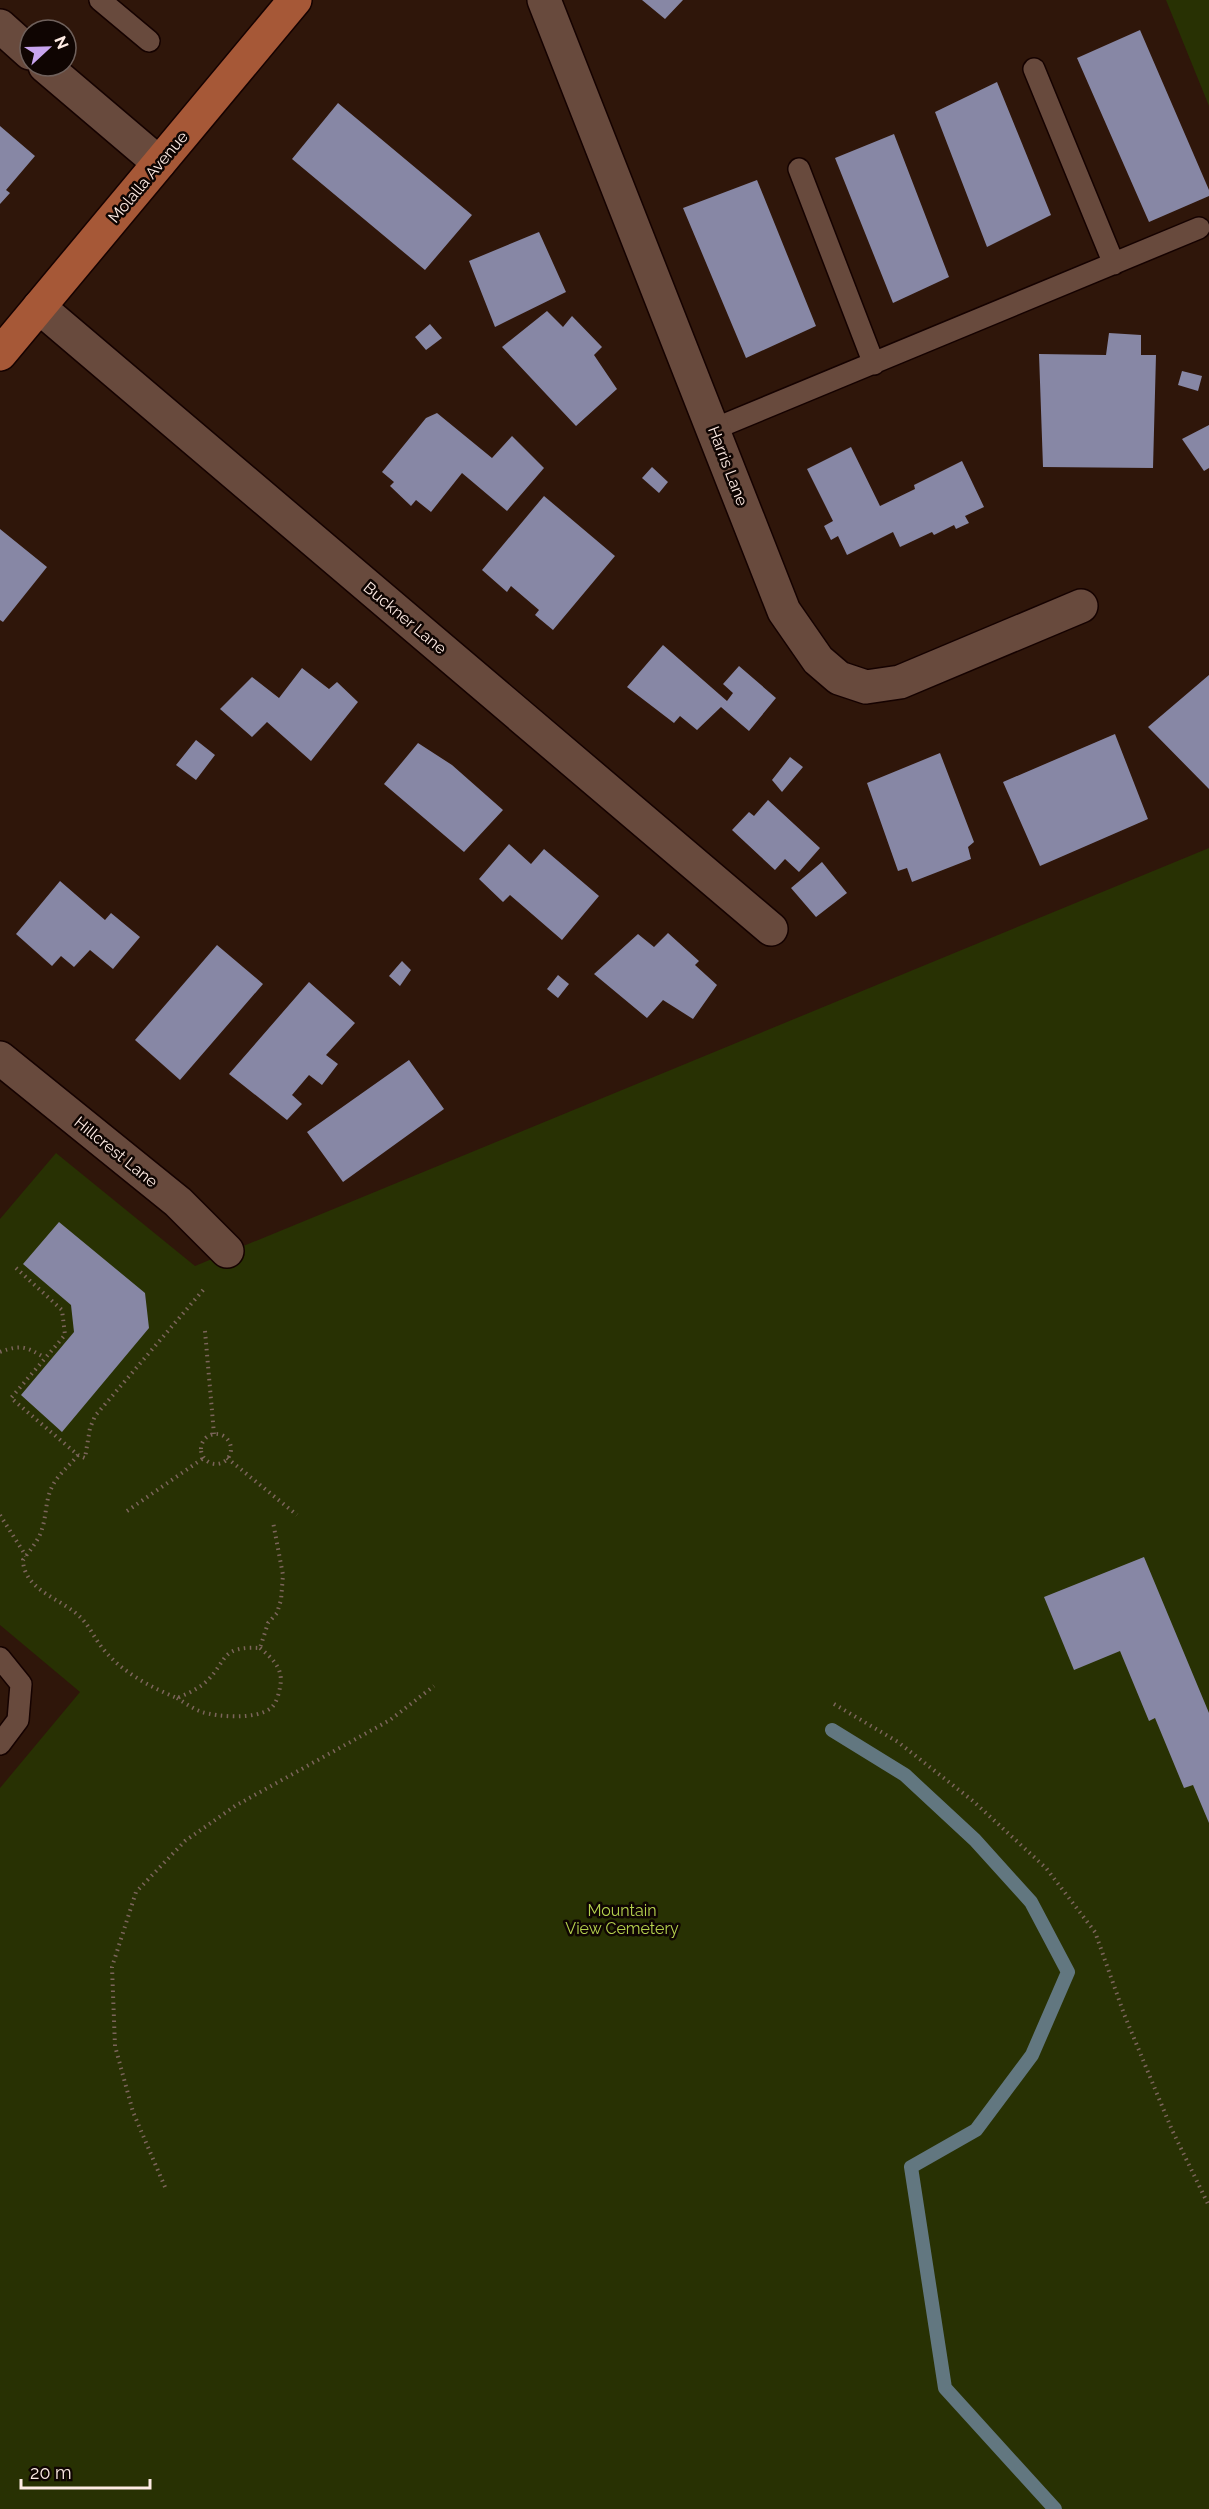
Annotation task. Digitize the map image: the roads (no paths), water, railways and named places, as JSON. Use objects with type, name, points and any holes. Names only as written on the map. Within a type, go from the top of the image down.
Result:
[{"type":"main road","name":"Molalla Avenue","points":[[0,354],[295,0]]},
{"type":"street","name":"Harris Lane","points":[[544,0],[784,611],[818,660],[839,678],[866,687],[900,682],[1081,606]]},
{"type":"street","points":[[0,26],[18,42]]},
{"type":"street","points":[[59,78],[159,163]]},
{"type":"street","name":"Buckner Lane","points":[[39,307],[771,928]]},
{"type":"street","name":"Hillcrest Lane","points":[[0,1058],[178,1202],[227,1251]]},
{"type":"lane","points":[[100,0],[148,41]]},
{"type":"lane","points":[[1034,69],[1114,264]]},
{"type":"lane","points":[[799,169],[874,364]]},
{"type":"lane","points":[[714,429],[1199,228]]},
{"type":"lane","points":[[0,1658],[21,1684],[18,1720],[0,1744]]},
{"type":"waterway","points":[[832,1730],[905,1775],[975,1840],[1031,1902],[1068,1972],[1032,2055],[976,2130],[911,2167],[945,2388],[1055,2509]]},
{"type":"park label","name":"Mountain View Cemetery","points":[[622,1919]]}]
